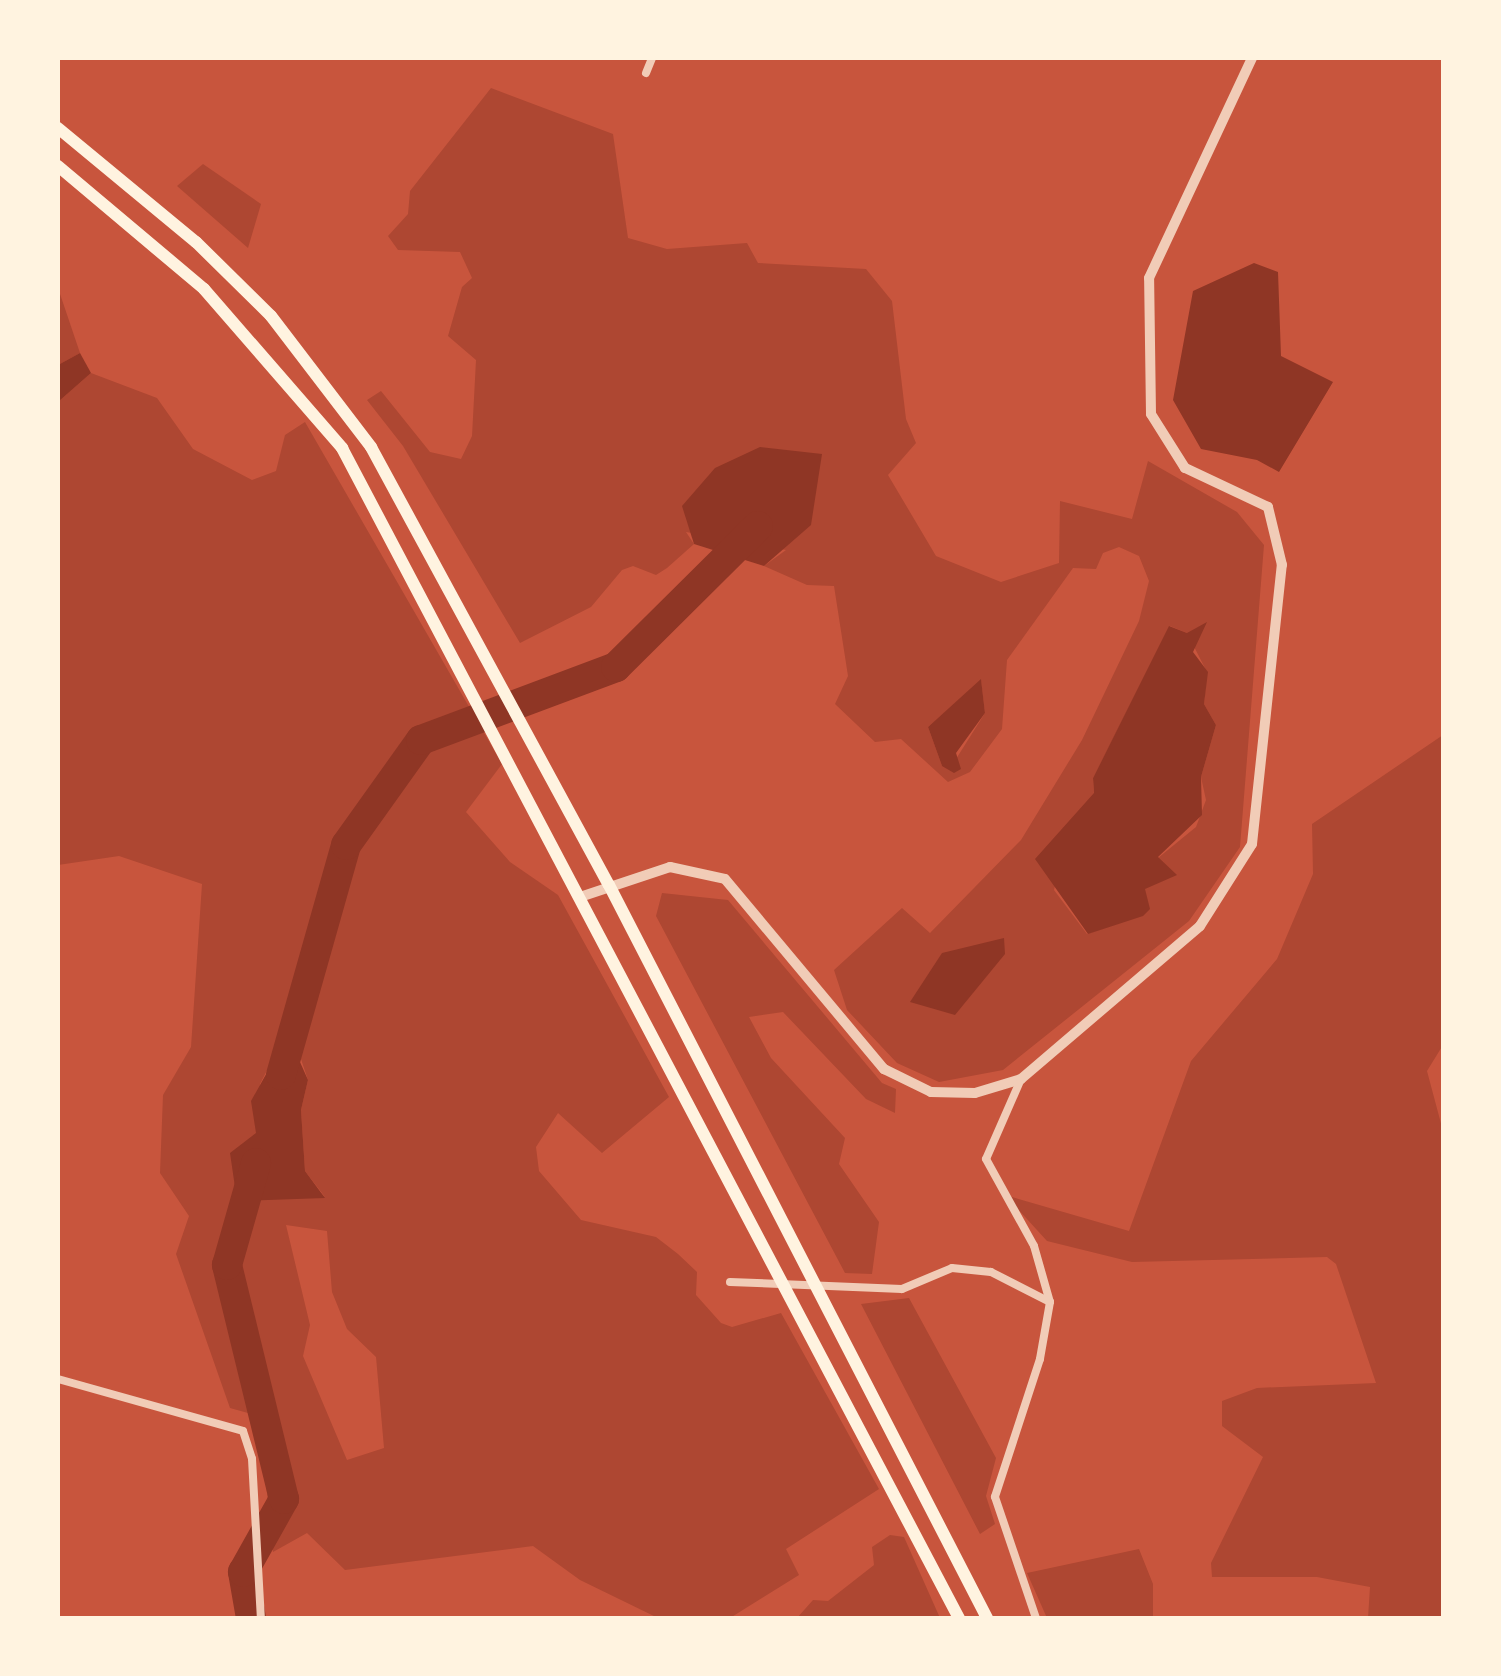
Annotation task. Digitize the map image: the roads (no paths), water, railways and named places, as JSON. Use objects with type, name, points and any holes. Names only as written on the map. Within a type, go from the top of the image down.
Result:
[{"type":"main road","points":[[58,128],[196,242],[316,368],[422,531],[609,885],[987,1618]]},
{"type":"main road","points":[[58,166],[204,289],[342,448],[959,1618]]},
{"type":"street","points":[[646,73],[652,58]]},
{"type":"street","points":[[580,897],[670,867],[725,879],[884,1069],[931,1092],[975,1093],[1021,1079],[1200,926],[1252,844],[1282,565],[1268,507],[1185,468],[1151,414],[1149,278],[1252,58]]},
{"type":"street","points":[[1021,1079],[986,1159],[1034,1246],[1050,1302],[1040,1359],[995,1497],[1036,1618]]},
{"type":"street","points":[[730,1282],[902,1289],[952,1268],[991,1272],[1050,1302]]},
{"type":"street","points":[[58,1379],[243,1431],[252,1459],[261,1618]]},
{"type":"waterway","points":[[281,1075],[346,845],[421,740],[616,667],[758,526]]},
{"type":"waterway","points":[[251,1618],[243,1572],[284,1499],[227,1265],[256,1163]]}]
